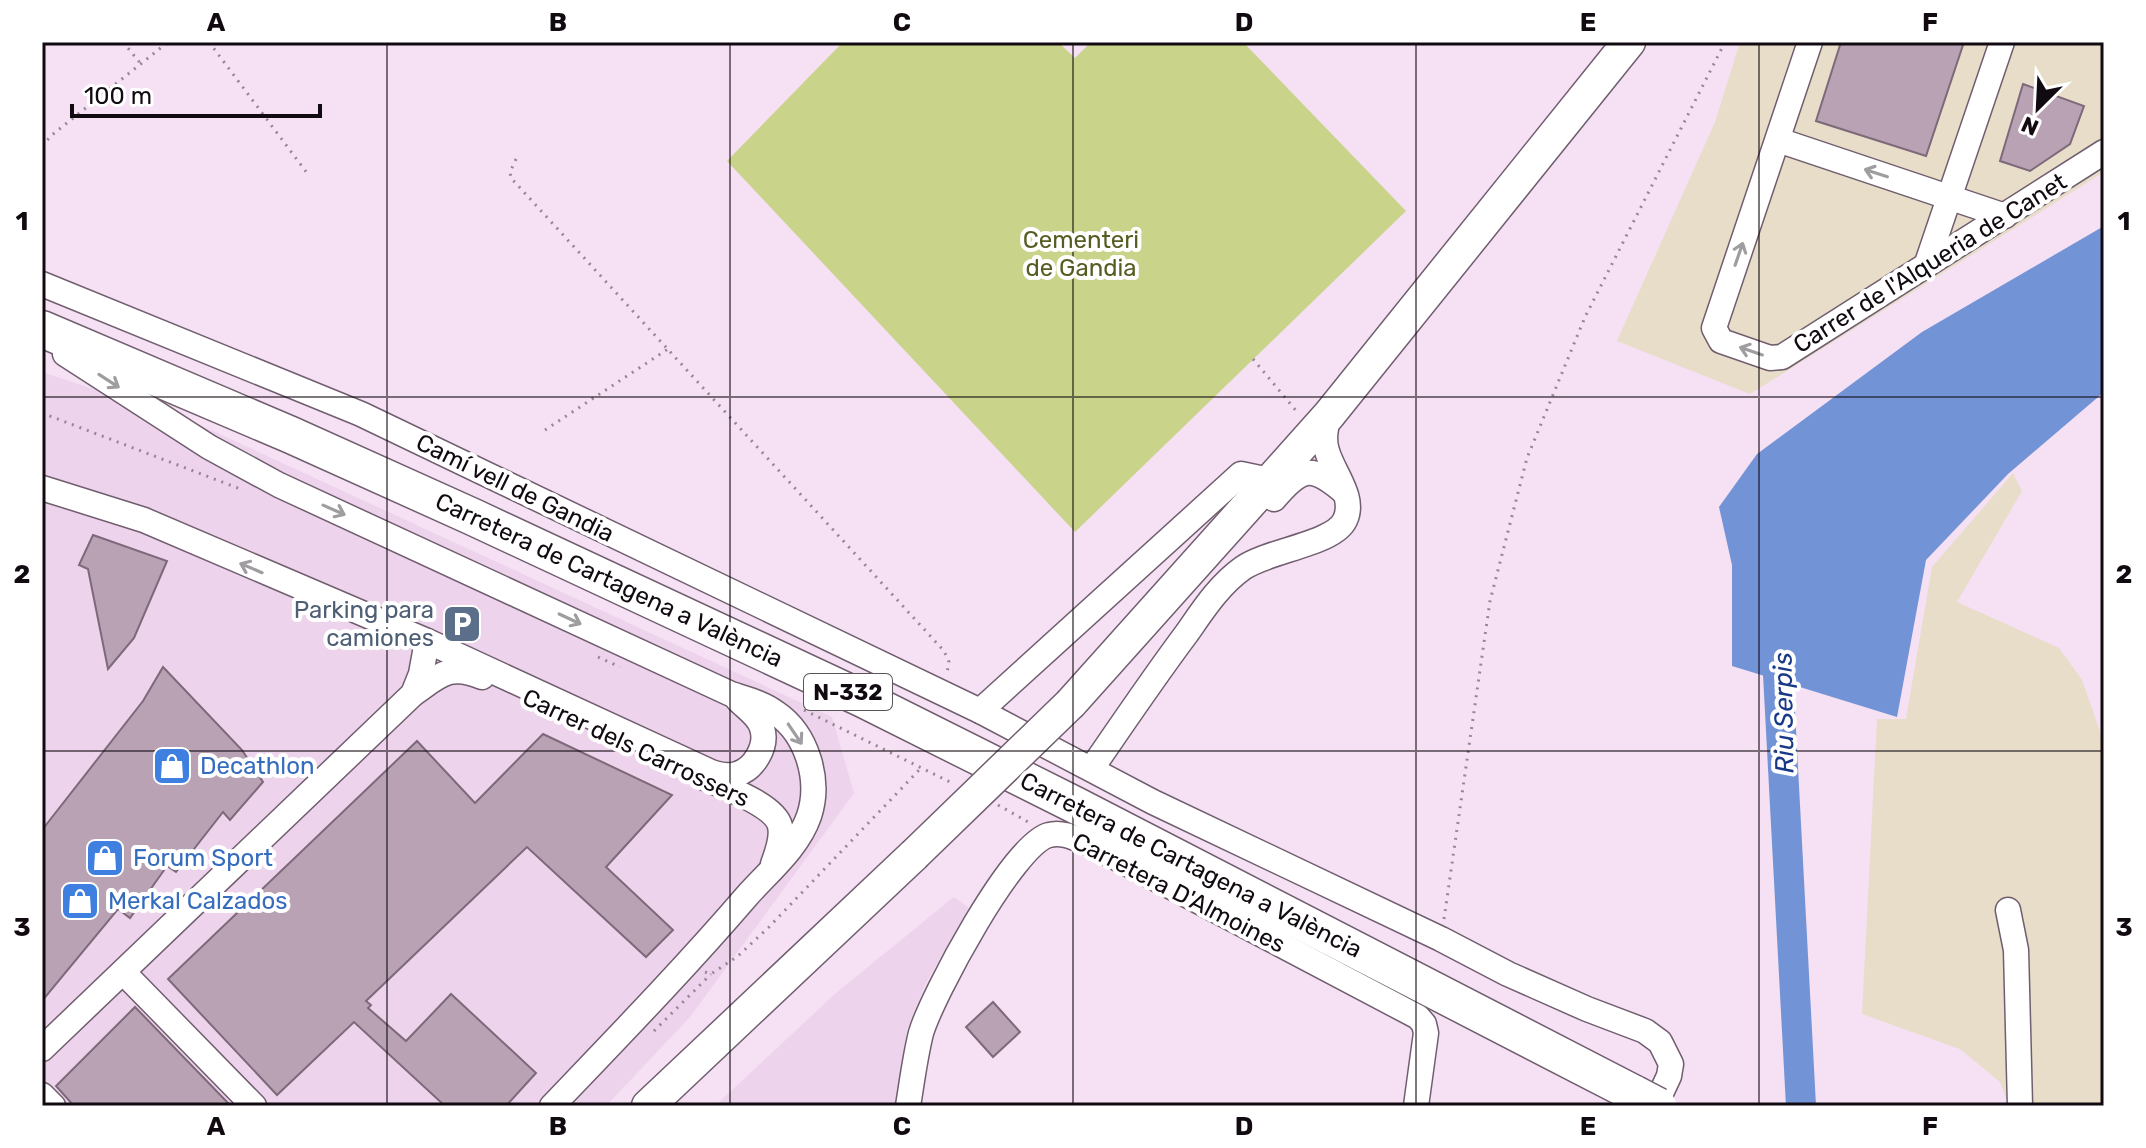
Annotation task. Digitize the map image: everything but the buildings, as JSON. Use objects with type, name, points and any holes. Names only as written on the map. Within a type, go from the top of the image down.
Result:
[{"type":"highway","name":"Carretera de Cartagena a València","points":[[42,329],[459,510],[863,699],[1075,805],[1649,1102]]},
{"type":"main road","points":[[648,1106],[1071,703],[1321,423],[1629,42]]},
{"type":"street","points":[[1810,42],[1778,140],[2005,216]]},
{"type":"street","points":[[1926,266],[2002,42]]},
{"type":"street","name":"Carrer de l'Alqueria de Canet","points":[[1778,140],[1714,328],[1721,341],[1770,358],[1782,357],[2104,152]]},
{"type":"street","name":"Camí vell de Gandia","points":[[42,284],[361,414],[980,711],[1153,802],[1508,974],[1645,1031],[1660,1042],[1671,1064],[1669,1076],[1649,1102]]},
{"type":"street","points":[[42,341],[94,371],[209,447],[279,485],[731,694],[765,706],[786,721],[799,738],[809,763],[813,787],[809,816],[795,843],[771,869]]},
{"type":"street","points":[[1092,768],[1163,664],[1217,593],[1243,568],[1254,562],[1277,551],[1331,535],[1342,526],[1347,516],[1346,493],[1327,451],[1321,423]]},
{"type":"street","points":[[1234,523],[1256,515],[1292,479],[1310,471],[1322,474],[1346,493]]},
{"type":"street","points":[[980,711],[1241,474],[1270,480]]},
{"type":"street","name":"Carrer dels Carrossers","points":[[42,488],[144,520],[427,641],[723,775],[737,774],[749,768],[758,756],[763,736],[758,719],[731,694]]},
{"type":"street","points":[[42,1049],[413,694],[421,674],[427,641]]},
{"type":"street","name":"Carrer dels Carrossers","points":[[413,694],[446,672],[460,669],[720,785],[777,817],[781,829],[771,869],[692,959],[552,1106]]},
{"type":"street","name":"Carretera D'Almoines","points":[[908,1106],[921,1032],[939,988],[1024,853],[1051,834],[1067,835],[1090,844],[1418,1017],[1426,1033],[1416,1106]]},
{"type":"street","points":[[2008,910],[2016,950],[2020,1106]]},
{"type":"street","points":[[123,972],[254,1106]]},
{"type":"street","points":[[42,1095],[53,1106]]},
{"type":"path","points":[[123,42],[141,64]]},
{"type":"path","points":[[42,146],[168,42]]},
{"type":"path","points":[[209,42],[307,173]]},
{"type":"path","points":[[1441,939],[1490,601],[1527,458],[1585,317],[1725,42]]},
{"type":"path","points":[[516,159],[510,172],[511,178],[944,651],[949,662],[939,691]]},
{"type":"path","points":[[545,430],[668,349]]},
{"type":"path","points":[[1253,359],[1321,423]]},
{"type":"path","points":[[42,413],[246,491]]},
{"type":"path","points":[[597,656],[625,669]]},
{"type":"path","points":[[795,705],[963,788]]},
{"type":"path","points":[[692,959],[703,972],[711,974],[738,956],[921,768]]},
{"type":"path","points":[[992,802],[1020,815],[1044,837]]},
{"type":"shaded area","points":[[1740,42],[2104,42],[2104,172],[1750,394],[1617,341],[1715,122]]},
{"type":"shaded area","points":[[42,372],[198,424],[832,717],[854,793],[690,1017],[606,1106],[42,1106]]},
{"type":"shaded area","points":[[2013,473],[2022,491],[1957,602],[2059,648],[2082,680],[2104,743],[2104,1106],[2009,1106],[2000,1082],[1960,1049],[1862,1014],[1877,719],[1906,719],[1932,567]]},
{"type":"shaded area","points":[[954,897],[973,911],[946,948],[925,985],[907,1029],[896,1106],[715,1106],[837,992]]},
{"type":"green space","name":"Cementeri de Gandia","points":[[843,42],[1058,42],[1075,58],[1091,42],[1243,42],[1406,211],[1075,532],[727,161]]},
{"type":"water","points":[[2104,226],[2104,392],[2008,474],[1926,560],[1897,717],[1732,666],[1732,565],[1719,507],[1757,454],[1922,332]]},
{"type":"waterway","name":"Riu Serpis","points":[[1783,641],[1778,674],[1801,1106]]},
{"type":"place","name":"Parking para camiones","points":[[462,624]]},
{"type":"place","name":"Decathlon","points":[[172,766]]},
{"type":"place","name":"Forum Sport","points":[[105,858]]},
{"type":"place","name":"Merkal Calzados","points":[[80,901]]}]
